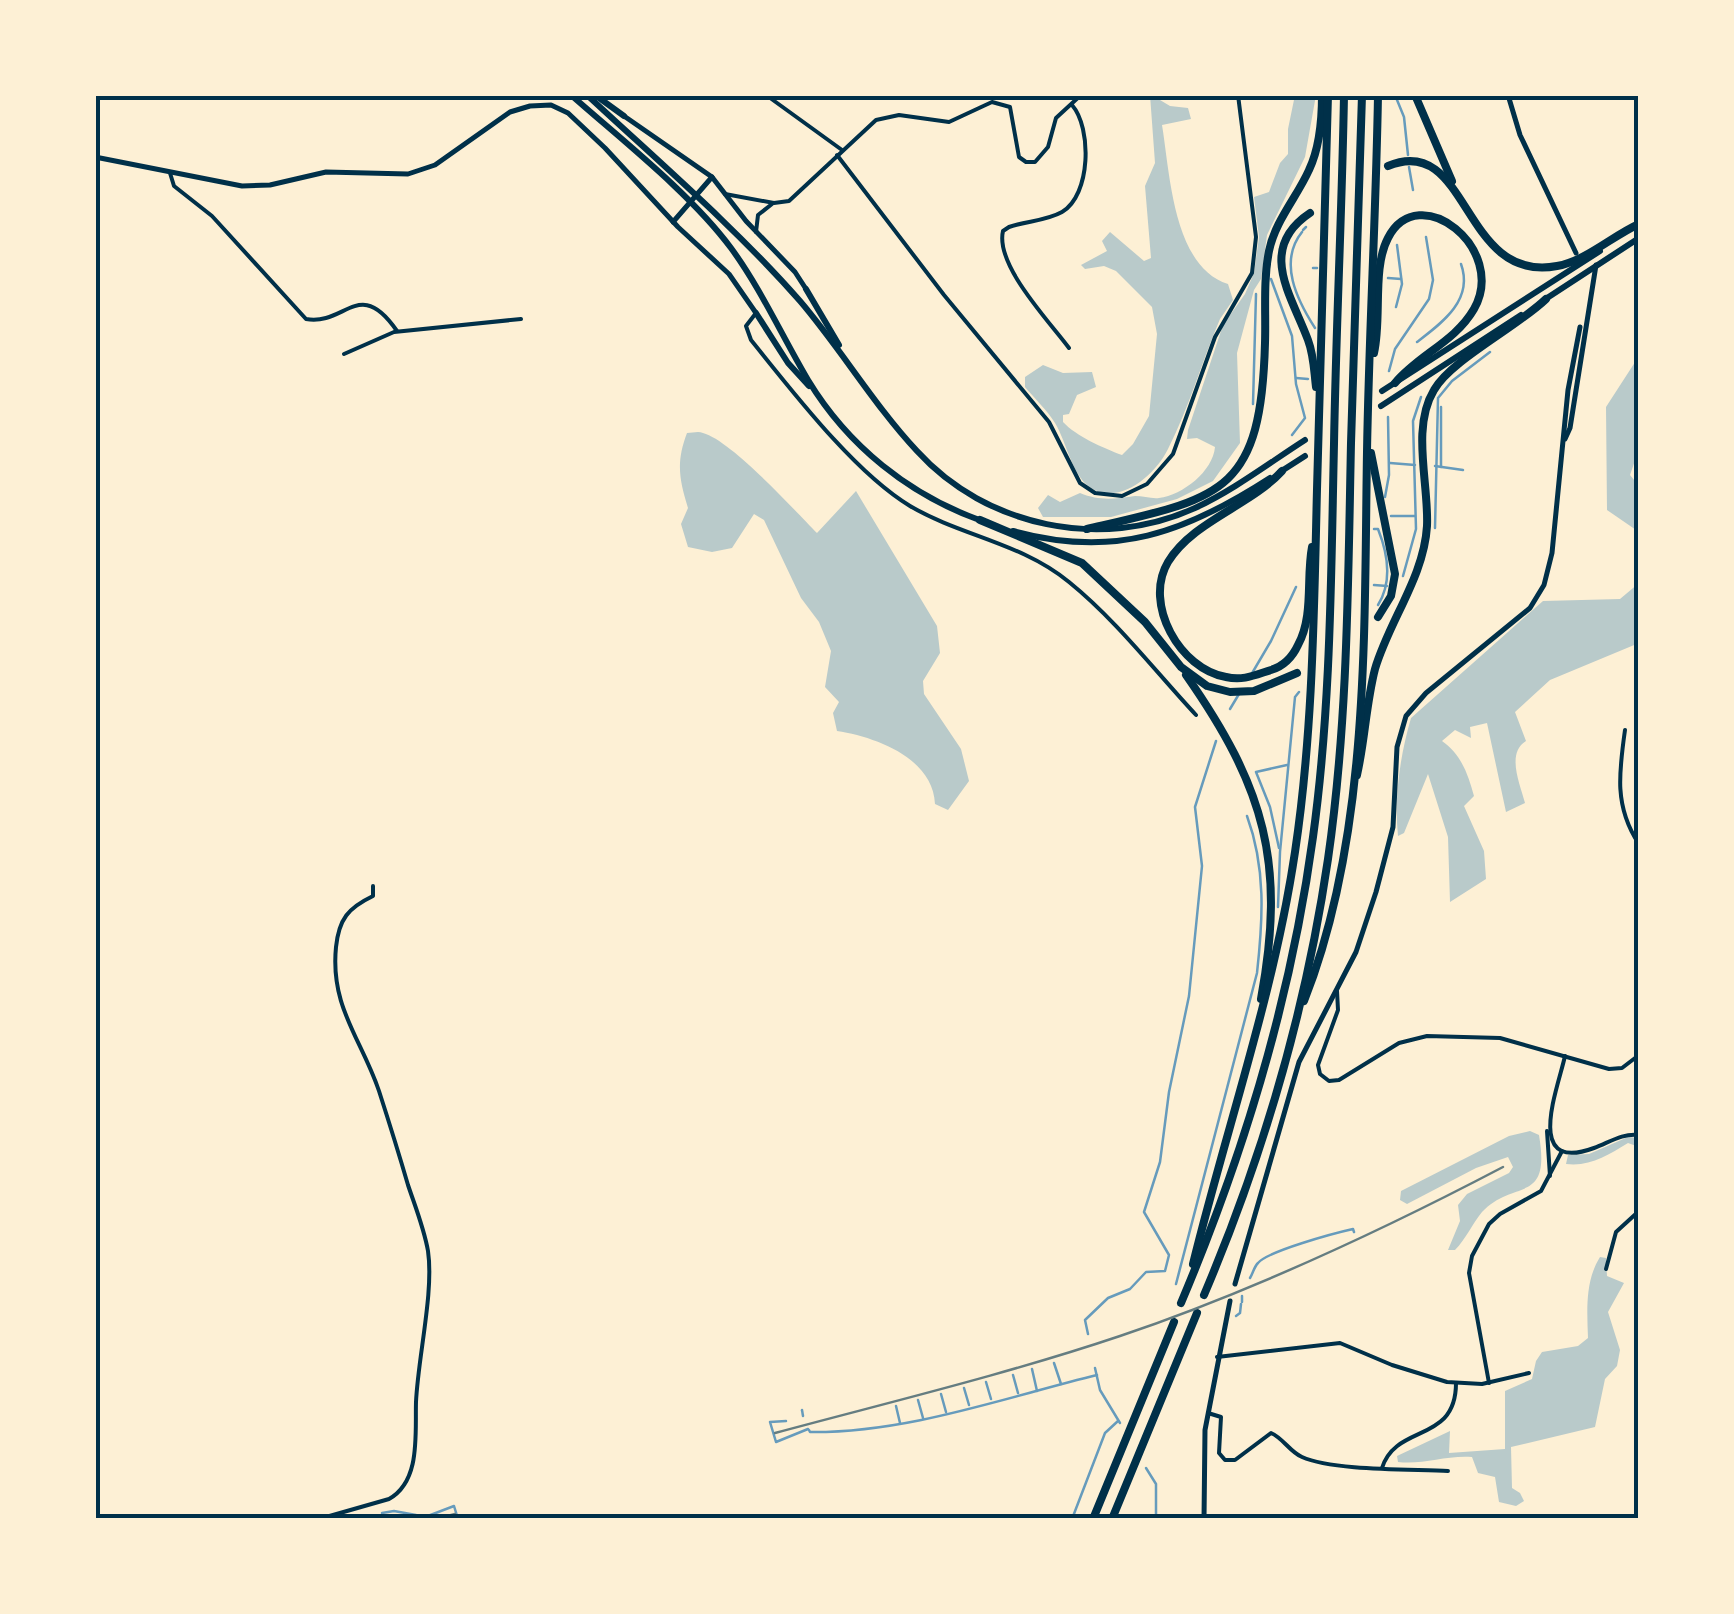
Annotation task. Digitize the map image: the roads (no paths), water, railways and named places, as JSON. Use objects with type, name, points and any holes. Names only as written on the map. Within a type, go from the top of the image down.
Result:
[{"type":"highway","points":[[571,95],[720,234],[814,390],[839,424],[879,463],[934,500],[1082,563],[1145,622],[1181,667],[1236,754],[1254,792],[1267,837],[1272,934],[1260,1003],[1261,1020]]},
{"type":"highway","points":[[587,95],[755,253],[847,360],[908,442],[965,492],[1020,518],[1087,530],[1132,527],[1194,509],[1305,440]]},
{"type":"highway","points":[[595,95],[624,116]]},
{"type":"highway","points":[[1087,530],[1191,504],[1220,486],[1243,459],[1261,412],[1270,248],[1313,161],[1325,95]]},
{"type":"highway","points":[[1186,1292],[1281,934],[1307,755],[1313,657],[1325,95]]},
{"type":"highway","points":[[1182,1303],[1248,1126],[1284,996],[1313,838],[1329,648],[1344,95]]},
{"type":"highway","points":[[1204,1295],[1278,1090],[1328,858],[1339,767],[1347,636],[1362,95]]},
{"type":"highway","points":[[1352,799],[1364,622],[1378,95]]},
{"type":"highway","points":[[1415,95],[1456,190],[1489,243],[1505,257],[1524,265],[1562,265],[1639,225]]},
{"type":"highway","points":[[1388,166],[1398,162],[1424,164],[1456,190]]},
{"type":"highway","points":[[1310,214],[1288,237],[1280,267],[1310,348],[1319,409]]},
{"type":"highway","points":[[1370,368],[1378,331],[1382,258],[1389,236],[1398,225],[1416,217],[1431,216],[1446,222],[1466,239],[1480,260],[1482,280],[1478,298],[1456,332],[1395,383]]},
{"type":"highway","points":[[1382,391],[1639,225]]},
{"type":"highway","points":[[1381,406],[1639,238]]},
{"type":"highway","points":[[806,289],[847,360]]},
{"type":"highway","points":[[1296,1019],[1326,929],[1344,856],[1375,670],[1424,544],[1424,430],[1430,396],[1452,369],[1516,325],[1546,298]]},
{"type":"highway","points":[[756,313],[792,368],[814,390]]},
{"type":"highway","points":[[1368,442],[1396,574],[1391,596],[1378,616]]},
{"type":"highway","points":[[980,520],[1065,542],[1132,540],[1206,516],[1305,456]]},
{"type":"highway","points":[[1282,471],[1260,492],[1184,543],[1161,578],[1162,610],[1178,642],[1201,667],[1231,678],[1262,674],[1284,664],[1302,637],[1316,533]]},
{"type":"highway","points":[[1181,667],[1200,682],[1230,692],[1263,690],[1297,673]]},
{"type":"highway","points":[[1112,1519],[1197,1313]]},
{"type":"highway","points":[[1094,1519],[1174,1322]]},
{"type":"street","points":[[766,95],[840,152],[944,295],[1049,422],[1080,483],[1095,494],[1122,496],[1154,478],[1173,454],[1216,337],[1252,273],[1256,238],[1238,95]]},
{"type":"street","points":[[756,232],[759,213],[799,194],[866,127],[887,116],[950,122],[996,102],[1012,110],[1019,157],[1024,162],[1035,162],[1048,147],[1056,118],[1081,95]]},
{"type":"street","points":[[1508,95],[1520,135],[1576,254]]},
{"type":"street","points":[[1069,348],[1008,265],[1001,236],[1009,227],[1061,212],[1077,194],[1085,157],[1084,130],[1072,105]]},
{"type":"street","points":[[95,156],[242,186],[270,185],[326,172],[412,173],[438,162],[510,112],[530,106],[557,107],[602,144],[672,222],[729,274],[756,313],[746,328],[753,343],[877,480],[928,516],[1021,552],[1069,582],[1196,715]]},
{"type":"street","points":[[624,116],[712,177],[806,289]]},
{"type":"street","points":[[170,172],[172,184],[209,213],[308,320],[366,304],[380,310],[397,331]]},
{"type":"street","points":[[672,222],[712,177]]},
{"type":"street","points":[[725,194],[774,203]]},
{"type":"street","points":[[1562,447],[1570,428],[1596,265]]},
{"type":"street","points":[[344,354],[397,331],[521,318]]},
{"type":"street","points":[[1235,1284],[1300,1062],[1362,934],[1388,850],[1397,746],[1406,716],[1426,693],[1494,641],[1539,597],[1552,553],[1562,447],[1580,327]]},
{"type":"street","points":[[1625,730],[1620,800],[1630,831],[1639,844]]},
{"type":"street","points":[[319,1519],[389,1499],[399,1494],[412,1473],[418,1363],[429,1274],[423,1230],[377,1086],[344,1016],[334,969],[342,918],[349,908],[373,896],[373,886]]},
{"type":"street","points":[[1337,990],[1338,1010],[1318,1065],[1320,1074],[1329,1081],[1339,1080],[1399,1043],[1420,1036],[1500,1038],[1612,1070],[1639,1055]]},
{"type":"street","points":[[1550,1176],[1545,1138],[1566,1056]]},
{"type":"street","points":[[1549,1127],[1551,1141],[1562,1151],[1586,1151],[1619,1137],[1639,1135]]},
{"type":"street","points":[[1489,1383],[1470,1262],[1492,1220],[1540,1191],[1562,1151]]},
{"type":"street","points":[[1606,1269],[1618,1229],[1639,1212]]},
{"type":"street","points":[[1204,1519],[1202,1478],[1208,1413],[1230,1301]]},
{"type":"street","points":[[1217,1357],[1344,1343],[1392,1365],[1456,1383],[1489,1383],[1529,1372]]},
{"type":"street","points":[[1382,1468],[1391,1448],[1446,1418],[1454,1403],[1456,1383]]},
{"type":"street","points":[[1208,1413],[1221,1417],[1219,1453],[1227,1461],[1233,1461],[1264,1435],[1272,1433],[1305,1458],[1382,1468],[1448,1470]]},
{"type":"waterway","points":[[1395,95],[1404,117],[1408,155]]},
{"type":"waterway","points":[[1409,167],[1413,190]]},
{"type":"waterway","points":[[1303,230],[1306,227]]},
{"type":"waterway","points":[[1302,232],[1291,256],[1291,268],[1297,293],[1315,328]]},
{"type":"waterway","points":[[1389,371],[1395,349],[1429,299],[1433,280],[1426,237]]},
{"type":"waterway","points":[[1396,307],[1402,284],[1397,245]]},
{"type":"waterway","points":[[1417,342],[1445,318],[1459,299],[1464,277],[1461,264]]},
{"type":"waterway","points":[[1388,278],[1401,279]]},
{"type":"waterway","points":[[1271,279],[1292,336],[1296,384],[1305,418],[1292,435]]},
{"type":"waterway","points":[[1253,404],[1256,294]]},
{"type":"waterway","points":[[1435,528],[1438,398],[1452,381],[1490,352]]},
{"type":"waterway","points":[[1296,378],[1308,379]]},
{"type":"waterway","points":[[1403,576],[1416,529],[1413,421],[1421,397]]},
{"type":"waterway","points":[[1441,407],[1441,467]]},
{"type":"waterway","points":[[1385,497],[1389,475],[1388,417]]},
{"type":"waterway","points":[[1390,463],[1415,465]]},
{"type":"waterway","points":[[1435,466],[1463,470]]},
{"type":"waterway","points":[[1391,516],[1415,516]]},
{"type":"waterway","points":[[1374,529],[1378,529],[1387,567],[1386,587],[1378,605]]},
{"type":"waterway","points":[[1374,585],[1387,586]]},
{"type":"waterway","points":[[1251,675],[1296,587]]},
{"type":"waterway","points":[[1278,907],[1295,697],[1299,692]]},
{"type":"waterway","points":[[1230,709],[1239,694]]},
{"type":"waterway","points":[[1088,1334],[1085,1320],[1108,1298],[1130,1289],[1146,1272],[1165,1271],[1169,1255],[1144,1212],[1160,1162],[1169,1092],[1189,996],[1202,866],[1195,807],[1216,741]]},
{"type":"waterway","points":[[1279,848],[1270,807],[1256,772],[1287,765]]},
{"type":"waterway","points":[[1176,1284],[1257,973],[1261,894],[1247,816]]},
{"type":"waterway","points":[[1250,1278],[1258,1263],[1275,1253],[1332,1234],[1353,1229],[1354,1232]]},
{"type":"waterway","points":[[1242,1296],[1242,1302]]},
{"type":"waterway","points":[[1236,1316],[1241,1304]]},
{"type":"waterway","points":[[1054,1363],[1061,1384]]},
{"type":"waterway","points":[[1095,1368],[1100,1390],[1120,1423]]},
{"type":"waterway","points":[[1032,1369],[1037,1391]]},
{"type":"waterway","points":[[1013,1375],[1018,1393]]},
{"type":"waterway","points":[[809,1430],[883,1427],[1097,1375]]},
{"type":"waterway","points":[[986,1382],[991,1399]]},
{"type":"waterway","points":[[964,1388],[969,1405]]},
{"type":"waterway","points":[[941,1394],[946,1412]]},
{"type":"waterway","points":[[918,1400],[923,1418]]},
{"type":"waterway","points":[[896,1406],[900,1423]]},
{"type":"waterway","points":[[802,1410],[803,1416]]},
{"type":"waterway","points":[[786,1421],[770,1422],[776,1442],[808,1429]]},
{"type":"waterway","points":[[1072,1519],[1105,1433],[1118,1421]]},
{"type":"waterway","points":[[1146,1468],[1156,1484],[1156,1519]]},
{"type":"waterway","points":[[420,1519],[454,1506],[458,1519]]},
{"type":"waterway","points":[[382,1513],[394,1511],[416,1515],[418,1519]]},
{"type":"railway","points":[[775,1433],[1035,1363],[1170,1318],[1315,1259],[1503,1167]]},
{"type":"railway","points":[[436,1519],[455,1514]]}]
